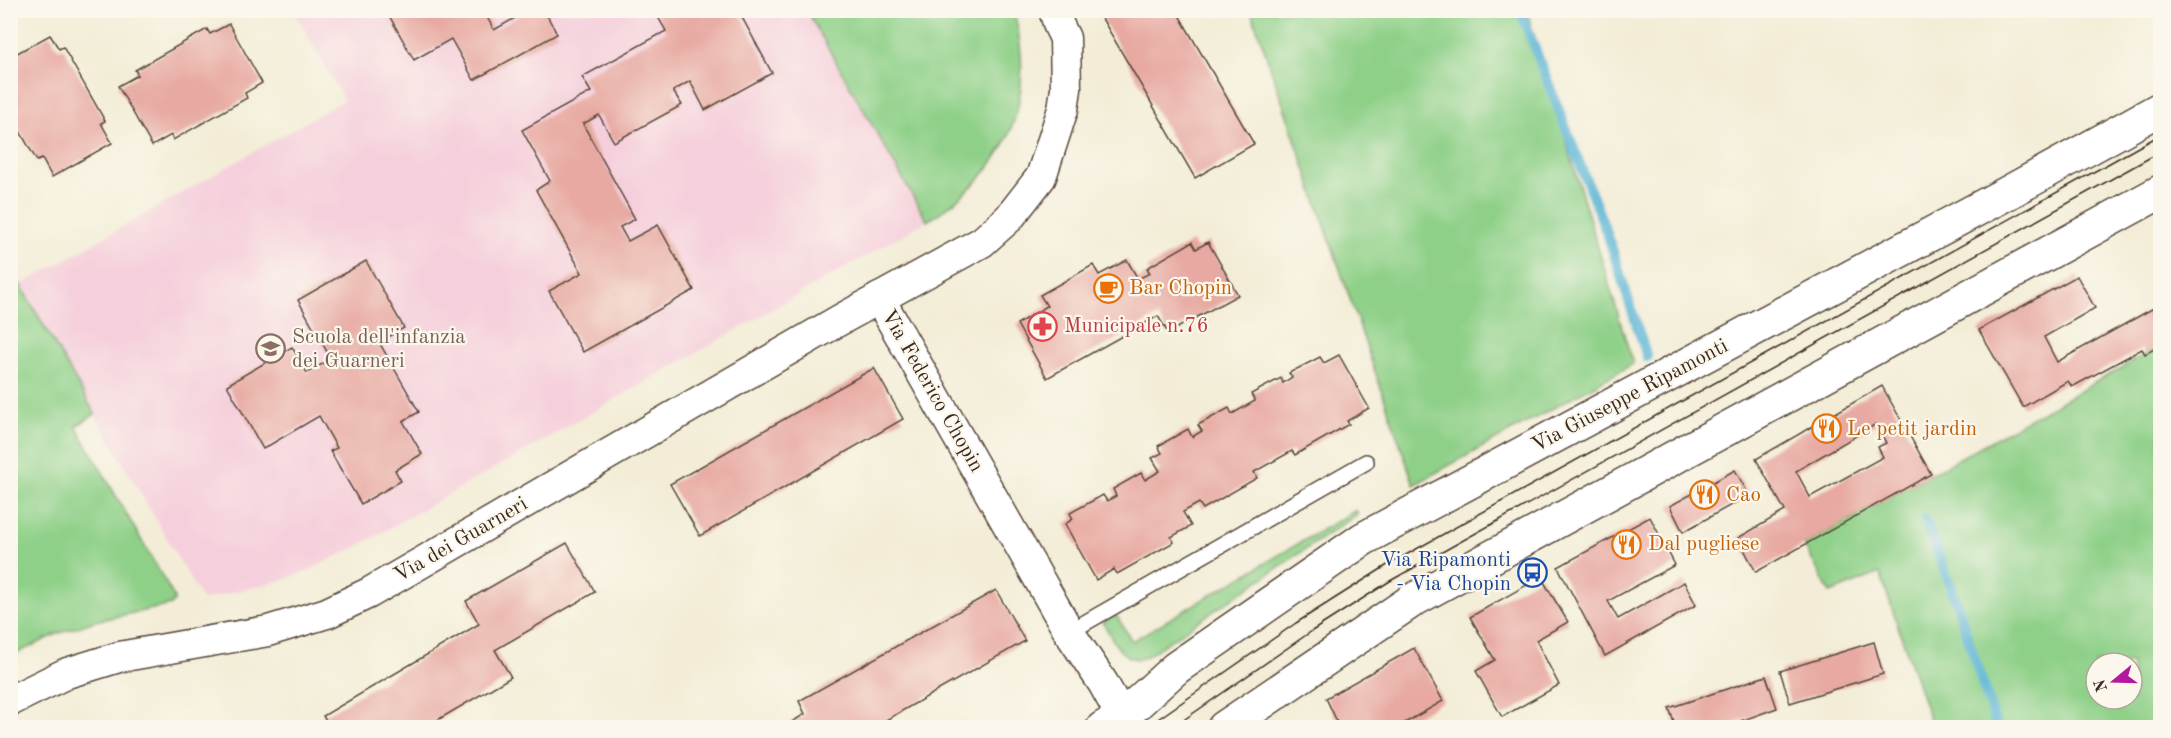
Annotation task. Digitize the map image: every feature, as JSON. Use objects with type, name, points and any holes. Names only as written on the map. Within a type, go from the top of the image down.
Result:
[{"type":"street","name":"Via Federico Chopin","points":[[1054,10],[1065,38],[1066,89],[1063,109],[1041,177],[1010,218],[982,243],[879,298],[1069,632],[1103,683],[1118,724]]},
{"type":"street","name":"Via Giuseppe Ripamonti","points":[[1118,724],[1176,668],[1363,539],[2011,191],[2160,108]]},
{"type":"street","points":[[1224,728],[1413,600],[2160,192]]},
{"type":"street","name":"Via dei Guarneri","points":[[10,701],[67,673],[119,657],[268,631],[327,613],[369,593],[879,298]]},
{"type":"lane","points":[[1069,632],[1366,462]]},
{"type":"shaded area","points":[[294,11],[807,11],[927,221],[362,544],[309,570],[280,581],[202,600],[21,285],[344,100]]},
{"type":"green space","points":[[807,11],[1014,11],[1020,45],[1022,76],[1018,105],[1010,132],[997,157],[978,180],[955,201],[927,221]]},
{"type":"green space","points":[[1251,11],[1527,11],[1633,364],[1414,485]]},
{"type":"green space","points":[[10,267],[95,414],[76,426],[174,597],[171,605],[95,621],[57,634],[11,656]]},
{"type":"green space","points":[[2160,346],[2160,727],[1932,727],[1880,573],[1830,593],[1804,545]]},
{"type":"green space","points":[[1356,510],[1358,514],[1144,658],[1136,659],[1124,654],[1114,643],[1103,622],[1116,615],[1132,641]]},
{"type":"building","points":[[386,10],[498,10],[487,17],[494,30],[529,10],[544,10],[557,34],[474,80],[451,39],[414,60]]},
{"type":"building","points":[[654,10],[738,10],[772,73],[705,110],[690,81],[673,91],[682,105],[614,142],[599,115],[583,124],[635,219],[620,227],[628,241],[658,225],[694,290],[583,352],[549,291],[582,273],[536,190],[550,181],[522,130],[591,92],[582,77],[666,31]]},
{"type":"building","points":[[1097,10],[1176,10],[1254,144],[1195,178]]},
{"type":"building","points":[[229,24],[262,83],[245,93],[247,98],[173,140],[171,135],[152,146],[118,86],[138,75],[135,70],[207,29],[210,34]]},
{"type":"building","points":[[50,35],[59,49],[63,47],[105,121],[101,123],[112,143],[52,177],[42,159],[37,161],[10,114],[10,57]]},
{"type":"building","points":[[1192,242],[1196,249],[1208,242],[1238,295],[1168,333],[1158,316],[1047,378],[1017,324],[1047,306],[1040,295],[1093,265],[1099,275],[1127,260],[1138,279],[1150,273],[1147,268]]},
{"type":"building","points":[[366,261],[404,328],[379,342],[419,412],[403,421],[422,454],[395,470],[401,481],[361,504],[330,451],[337,448],[319,416],[263,449],[227,385],[292,347],[307,373],[331,359],[298,300]]},
{"type":"building","points":[[2077,276],[2095,308],[2044,337],[2057,362],[2159,305],[2160,346],[2145,354],[2142,349],[2072,387],[2068,381],[2023,407],[1979,330]]},
{"type":"building","points":[[1339,355],[1369,408],[1347,421],[1349,424],[1295,455],[1292,451],[1254,472],[1257,478],[1203,509],[1199,503],[1183,512],[1191,526],[1171,537],[1174,542],[1117,574],[1114,569],[1096,580],[1065,524],[1073,519],[1070,513],[1103,495],[1107,501],[1116,496],[1113,489],[1141,473],[1145,480],[1160,471],[1152,458],[1162,453],[1158,446],[1188,429],[1192,437],[1202,431],[1198,425],[1229,408],[1232,414],[1255,401],[1251,394],[1281,378],[1283,383],[1292,377],[1289,373],[1320,357],[1324,363]]},
{"type":"building","points":[[874,368],[903,419],[700,536],[670,484]]},
{"type":"building","points":[[1882,386],[1931,474],[1756,572],[1738,538],[1785,511],[1756,459]],"holes":[[[1876,424],[1886,443],[1878,447],[1883,457],[1810,497],[1796,471]]]},
{"type":"building","points":[[1735,470],[1749,495],[1683,532],[1670,506]]},
{"type":"building","points":[[1650,517],[1675,565],[1608,601],[1618,619],[1684,582],[1696,605],[1605,656],[1558,567]]},
{"type":"building","points":[[567,543],[595,592],[495,650],[511,677],[424,728],[330,728],[323,716],[479,624],[466,601]]},
{"type":"building","points":[[1541,577],[1568,622],[1536,640],[1559,685],[1502,717],[1476,671],[1495,660],[1470,617]]},
{"type":"building","points":[[996,590],[1025,641],[872,728],[782,728],[805,714],[799,701]]},
{"type":"building","points":[[1874,642],[1883,674],[1790,703],[1780,671]]},
{"type":"building","points":[[1414,648],[1443,701],[1396,728],[1340,728],[1326,698]]},
{"type":"building","points":[[1766,676],[1777,708],[1721,728],[1676,728],[1669,708]]},
{"type":"waterway","points":[[1520,10],[1608,236],[1647,357]]},
{"type":"waterway","points":[[1925,519],[1956,601],[1997,728]]},
{"type":"tram line","points":[[1145,728],[1296,623],[1386,566],[2160,135]]},
{"type":"tram line","points":[[1172,728],[1312,631],[1390,581],[2160,152]]},
{"type":"place","name":"Bar Chopin","points":[[1108,288]]},
{"type":"place","name":"Municipale n.76","points":[[1043,326]]},
{"type":"place","name":"Scuola dell'infanzia dei Guarneri","points":[[271,349]]},
{"type":"place","name":"Le petit jardin","points":[[1826,429]]},
{"type":"place","name":"Cao","points":[[1705,495]]},
{"type":"place","name":"Dal pugliese","points":[[1627,544]]},
{"type":"place","name":"Via Ripamonti - Via Chopin","points":[[1532,572]]}]
